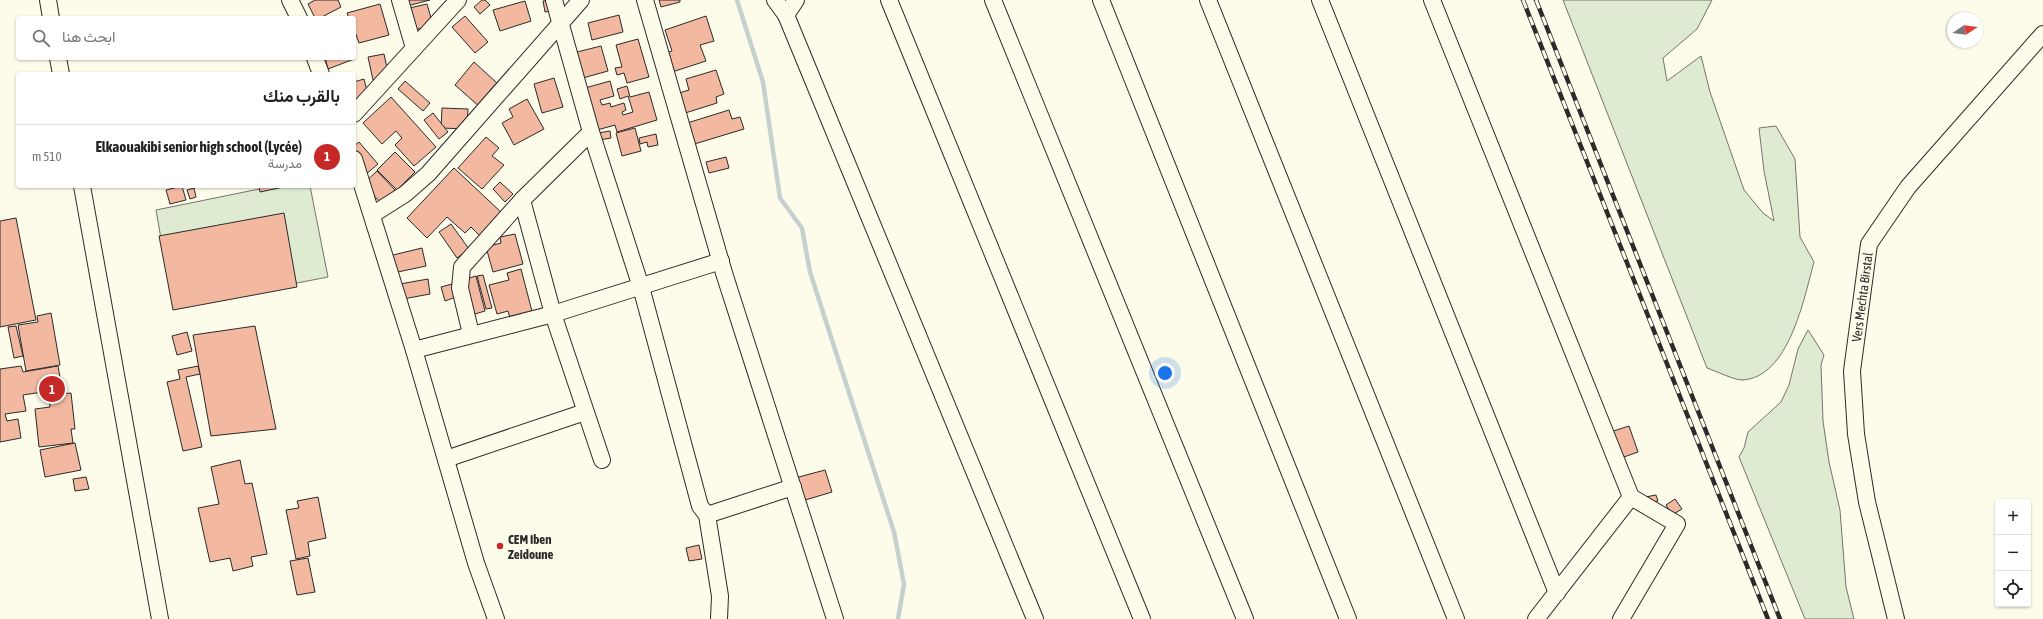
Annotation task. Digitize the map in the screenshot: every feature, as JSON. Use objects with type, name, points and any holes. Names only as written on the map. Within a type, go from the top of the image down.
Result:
[{"type":"street","points":[[48,0],[51,16]]},
{"type":"street","points":[[290,0],[298,16]]},
{"type":"street","points":[[400,0],[414,48]]},
{"type":"street","points":[[356,112],[458,0]]},
{"type":"street","points":[[554,0],[592,132],[641,287],[700,506],[707,515],[720,596],[719,619]]},
{"type":"street","points":[[372,215],[405,194],[428,174],[581,0]]},
{"type":"street","points":[[645,0],[721,261],[835,619]]},
{"type":"street","points":[[775,0],[786,15],[1035,619]]},
{"type":"street","points":[[786,15],[796,0]]},
{"type":"street","points":[[889,0],[1142,619]]},
{"type":"street","points":[[993,0],[1245,619]]},
{"type":"street","points":[[1101,0],[1348,619]]},
{"type":"street","points":[[1208,0],[1453,618]]},
{"type":"street","points":[[1320,0],[1557,593]]},
{"type":"street","points":[[1432,0],[1631,497],[1677,524],[1621,619]]},
{"type":"street","name":"Vers Mechta Birstal","points":[[1896,619],[1867,502],[1856,434],[1852,370],[1869,244],[1908,187],[2043,34]]},
{"type":"street","points":[[58,60],[61,72]]},
{"type":"street","points":[[316,60],[320,72]]},
{"type":"street","points":[[471,334],[460,288],[462,266],[522,200],[592,132]]},
{"type":"street","points":[[356,165],[414,350],[476,563],[496,619]]},
{"type":"street","points":[[82,188],[160,619]]},
{"type":"street","points":[[522,200],[553,314],[584,412],[602,460]]},
{"type":"street","points":[[414,350],[553,314],[721,261]]},
{"type":"street","points":[[446,459],[584,412]]},
{"type":"street","points":[[707,515],[793,487]]},
{"type":"street","points":[[1536,619],[1631,497]]},
{"type":"green space","points":[[1563,0],[1712,0],[1697,29],[1663,58],[1667,81],[1701,56],[1710,92],[1744,190],[1763,213],[1774,221],[1764,171],[1759,128],[1776,126],[1795,159],[1800,237],[1814,262],[1792,334],[1783,351],[1772,366],[1758,376],[1739,380],[1707,368]]},
{"type":"green space","points":[[264,188],[310,188],[328,277],[173,307],[156,210]]},
{"type":"green space","points":[[1808,330],[1824,355],[1821,365],[1823,421],[1829,462],[1840,510],[1846,587],[1854,619],[1805,619],[1739,457],[1744,448],[1748,432],[1781,402],[1789,385],[1798,349]]},
{"type":"building","points":[[315,0],[338,0],[341,7],[324,16],[314,16],[308,4]]},
{"type":"building","points":[[394,0],[430,0],[396,9]]},
{"type":"building","points":[[482,0],[485,0],[490,5],[480,14],[474,7]]},
{"type":"building","points":[[548,0],[557,10],[545,12],[543,1]]},
{"type":"building","points":[[659,0],[680,0],[680,2],[661,7]]},
{"type":"building","points":[[525,1],[531,21],[500,31],[493,10]]},
{"type":"building","points":[[380,4],[389,35],[359,43],[356,35],[356,16],[348,16],[347,13]]},
{"type":"building","points":[[427,4],[433,25],[411,31],[405,9]]},
{"type":"building","points":[[619,15],[623,32],[592,40],[588,23]]},
{"type":"building","points":[[465,16],[488,42],[475,53],[452,27]]},
{"type":"building","points":[[706,16],[714,41],[700,45],[706,61],[669,73],[663,54],[672,51],[665,30]]},
{"type":"building","points":[[638,39],[649,77],[627,83],[624,73],[617,75],[615,68],[622,67],[616,45]]},
{"type":"building","points":[[601,46],[608,71],[572,81],[565,55]]},
{"type":"building","points":[[384,54],[389,77],[373,80],[368,57]]},
{"type":"building","points":[[326,60],[351,60],[328,69]]},
{"type":"building","points":[[474,62],[497,83],[490,90],[494,94],[481,108],[455,85]]},
{"type":"building","points":[[716,70],[724,94],[716,97],[717,103],[682,114],[676,94],[689,90],[686,79]]},
{"type":"building","points":[[554,78],[563,107],[542,113],[534,84]]},
{"type":"building","points":[[364,79],[369,99],[356,103],[356,81]]},
{"type":"building","points":[[405,81],[430,103],[423,111],[398,89]]},
{"type":"building","points":[[610,81],[614,96],[600,100],[602,105],[610,103],[611,107],[624,103],[626,110],[622,112],[623,115],[633,112],[628,96],[620,99],[617,89],[627,86],[630,97],[649,92],[657,120],[617,132],[615,125],[590,132],[578,90]]},
{"type":"building","points":[[391,97],[436,147],[414,166],[395,145],[402,138],[396,131],[382,144],[363,123]]},
{"type":"building","points":[[527,99],[544,129],[514,145],[502,123],[513,117],[509,109]]},
{"type":"building","points":[[442,108],[468,109],[467,129],[441,128]]},
{"type":"building","points":[[729,110],[732,119],[740,117],[744,129],[691,145],[684,124]]},
{"type":"building","points":[[433,113],[448,132],[439,139],[424,120]]},
{"type":"building","points":[[635,128],[641,151],[622,156],[616,133]]},
{"type":"building","points":[[610,131],[611,138],[599,140],[598,133]]},
{"type":"building","points":[[656,134],[658,145],[648,147],[647,142],[640,144],[639,138]]},
{"type":"building","points":[[486,137],[499,148],[492,156],[504,165],[482,189],[458,168]]},
{"type":"building","points":[[359,142],[378,164],[365,175],[356,164],[356,144]]},
{"type":"building","points":[[395,152],[415,172],[397,190],[377,170]]},
{"type":"building","points":[[726,157],[729,168],[709,173],[706,162]]},
{"type":"building","points":[[454,168],[503,214],[481,237],[471,227],[465,233],[447,217],[427,238],[407,218]]},
{"type":"building","points":[[377,171],[395,190],[381,203],[363,184]]},
{"type":"building","points":[[500,182],[513,194],[505,202],[493,189]]},
{"type":"building","points":[[183,188],[186,200],[170,204],[166,190]]},
{"type":"building","points":[[194,188],[196,197],[190,199],[187,190]]},
{"type":"building","points":[[259,188],[279,188],[260,192]]},
{"type":"building","points":[[284,213],[297,287],[173,310],[159,236]]},
{"type":"building","points":[[16,218],[36,320],[0,327],[0,221]]},
{"type":"building","points":[[451,224],[469,249],[457,258],[439,232]]},
{"type":"building","points":[[515,234],[523,264],[493,272],[486,247],[501,243],[500,237]]},
{"type":"building","points":[[422,248],[426,266],[393,273],[389,256]]},
{"type":"building","points":[[521,269],[534,319],[512,325],[508,311],[497,314],[489,285],[509,280],[507,273]]},
{"type":"building","points":[[483,275],[492,308],[486,309],[477,276]]},
{"type":"building","points":[[476,276],[485,311],[468,316],[459,281]]},
{"type":"building","points":[[428,279],[430,294],[403,299],[400,284]]},
{"type":"building","points":[[452,284],[456,297],[445,301],[441,287]]},
{"type":"building","points":[[51,313],[60,365],[26,371],[18,325],[38,322],[37,316]]},
{"type":"building","points":[[16,326],[23,356],[14,358],[8,327]]},
{"type":"building","points":[[255,326],[276,429],[211,436],[193,335]]},
{"type":"building","points":[[187,332],[192,351],[177,355],[172,336]]},
{"type":"building","points":[[21,366],[23,372],[58,366],[62,389],[23,395],[26,411],[5,414],[7,421],[18,419],[21,438],[0,442],[0,369]]},
{"type":"building","points":[[198,366],[200,374],[186,377],[202,447],[183,451],[167,382],[180,379],[178,370]]},
{"type":"building","points":[[71,393],[75,429],[71,429],[73,443],[39,447],[35,409],[50,407],[49,395]]},
{"type":"building","points":[[1629,426],[1638,452],[1610,462],[1601,435]]},
{"type":"building","points":[[75,443],[81,470],[45,477],[40,450]]},
{"type":"building","points":[[240,460],[245,484],[252,483],[267,554],[251,557],[253,566],[233,571],[230,558],[210,562],[198,508],[219,504],[211,467]]},
{"type":"building","points":[[825,470],[832,492],[802,501],[795,478]]},
{"type":"building","points":[[86,477],[89,489],[75,491],[73,479]]},
{"type":"building","points":[[1656,495],[1658,501],[1642,504],[1640,498]]},
{"type":"building","points":[[318,497],[326,538],[308,542],[310,556],[296,559],[286,510],[299,508],[297,501]]},
{"type":"building","points":[[1675,499],[1682,509],[1672,515],[1666,505]]},
{"type":"building","points":[[699,545],[702,559],[689,561],[686,548]]},
{"type":"building","points":[[308,558],[315,592],[297,595],[290,561]]},
{"type":"waterway","points":[[737,0],[763,82],[780,198],[802,228],[810,272],[894,532],[904,584],[898,619]]},
{"type":"railway","points":[[1523,0],[1768,619]]},
{"type":"railway","points":[[1536,0],[1780,619]]},
{"type":"place","name":"Elkaouakibi senior high school (Lycée)","points":[[52,389]]},
{"type":"place","name":"CEM Iben Zeidoune","points":[[500,546]]}]
